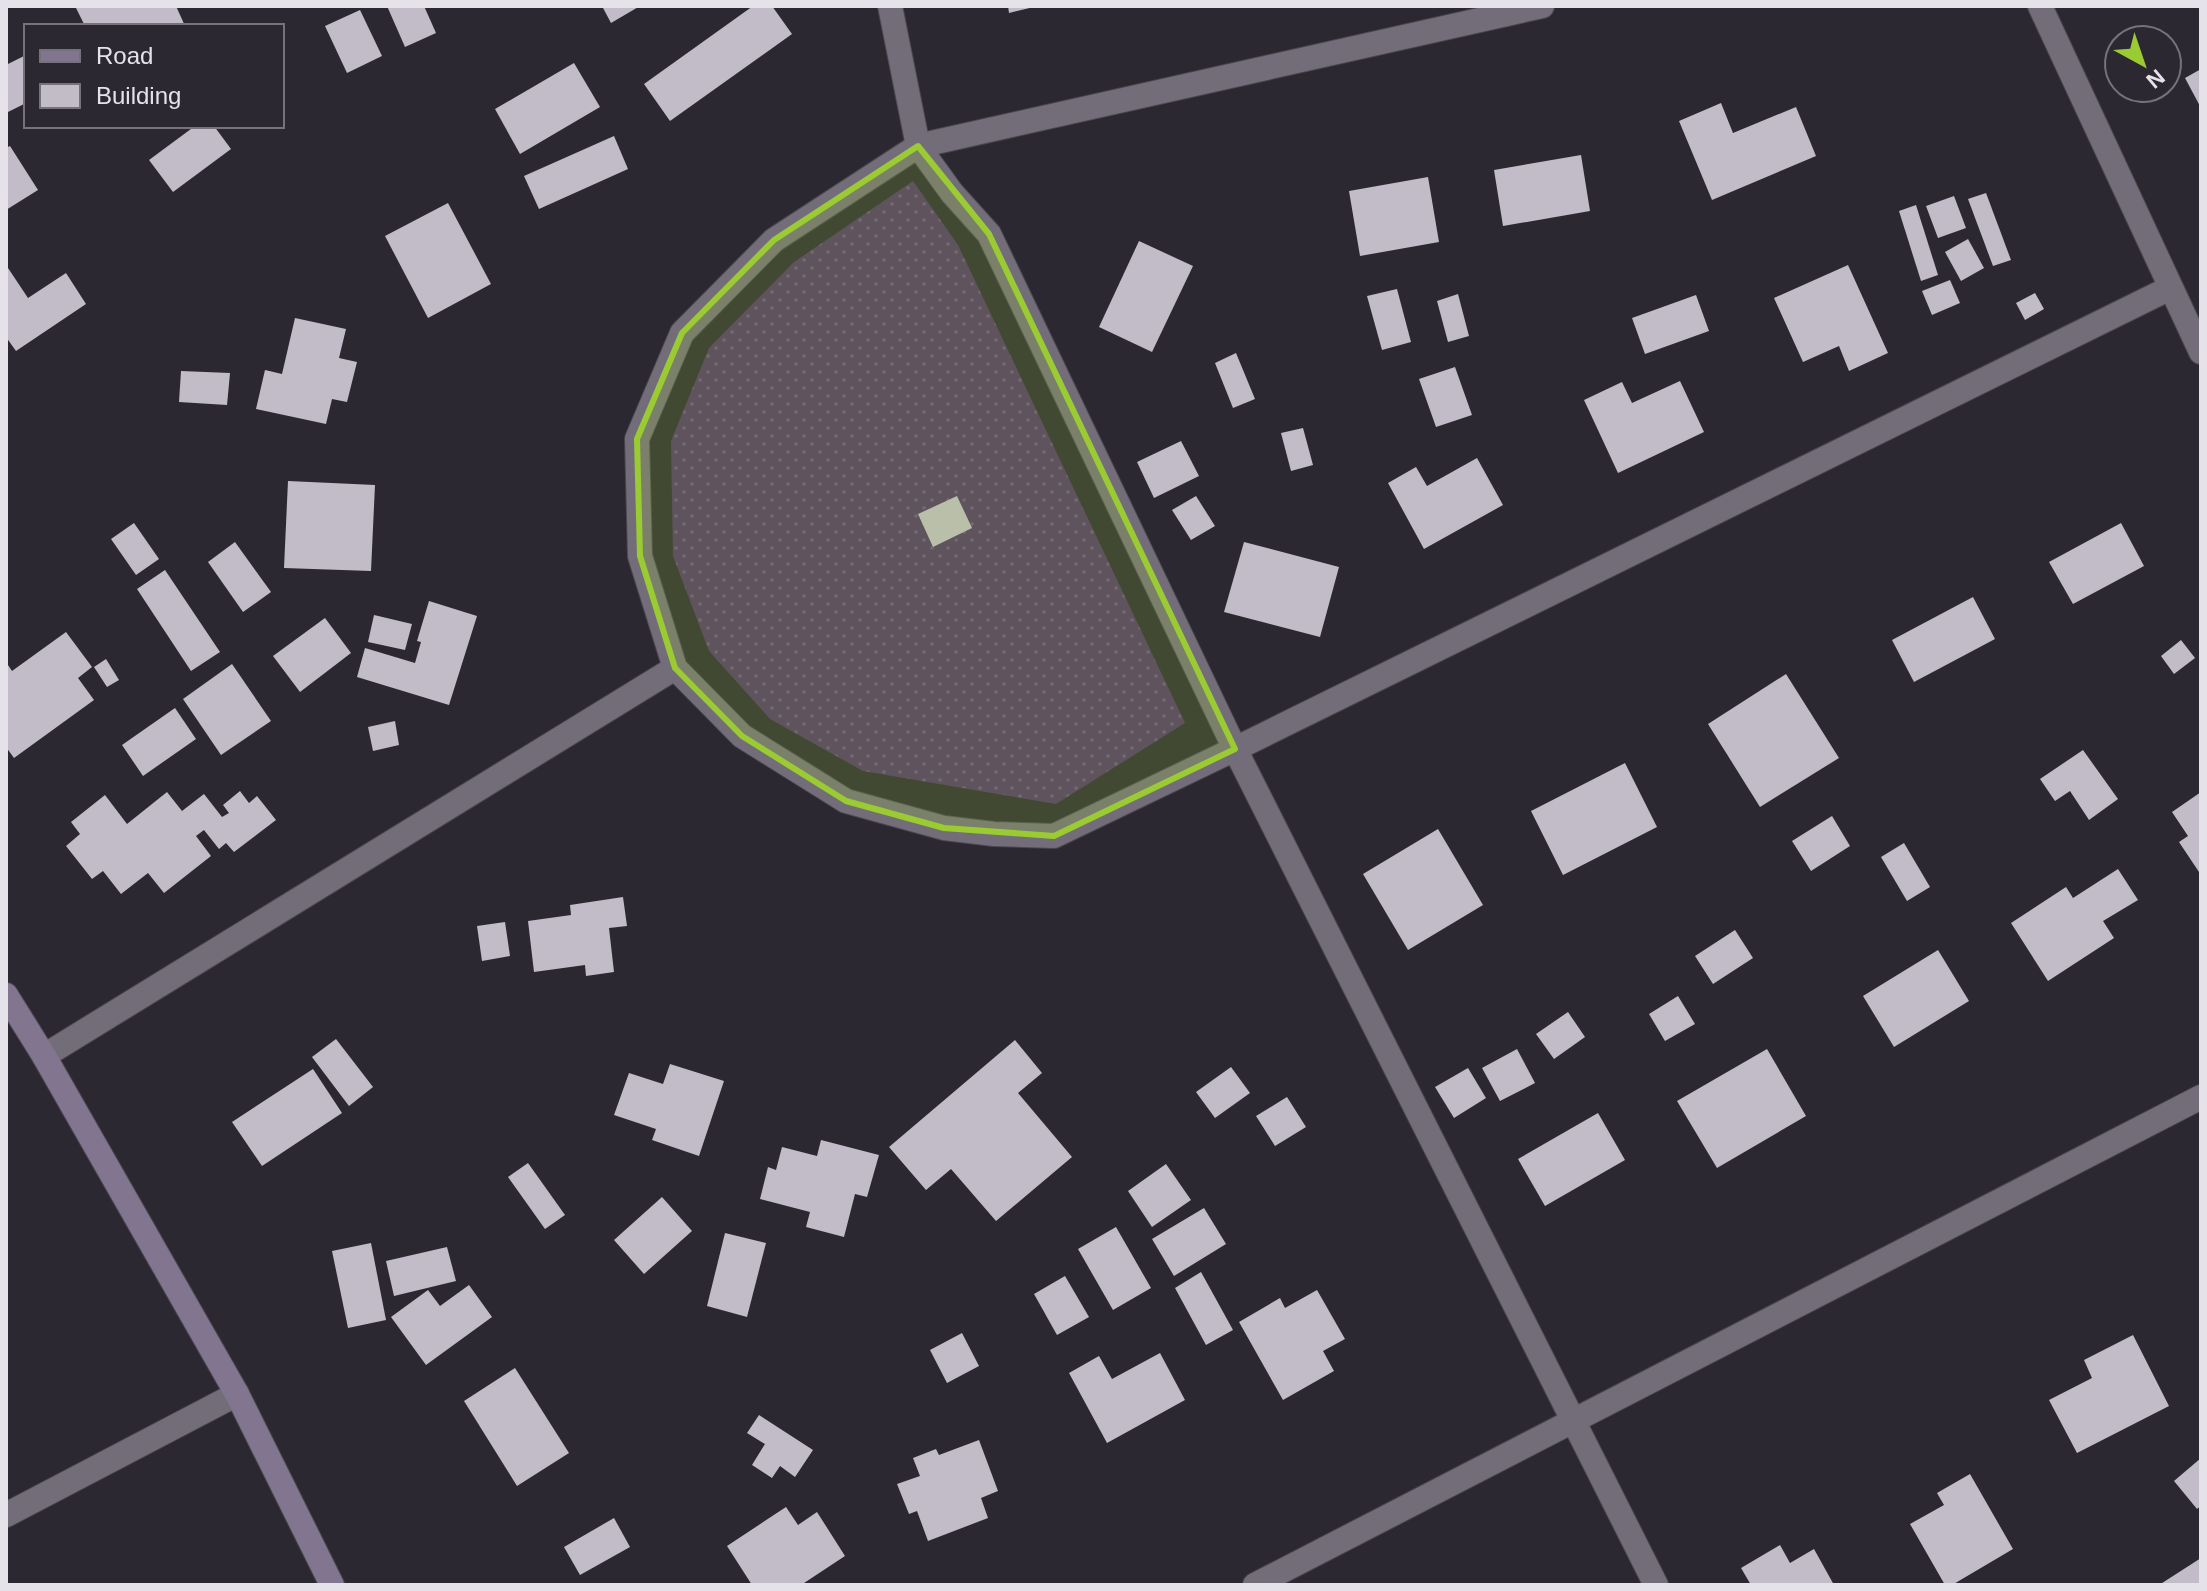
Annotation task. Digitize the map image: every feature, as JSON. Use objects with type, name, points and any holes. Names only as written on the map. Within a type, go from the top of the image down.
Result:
[{"type":"street","points":[[890,6],[918,146],[952,193],[989,234],[1235,749],[1656,1585]]},
{"type":"street","points":[[1542,6],[918,146],[774,240],[682,333],[637,439],[640,556],[675,668],[742,736],[846,801],[944,828],[1054,836],[2170,288]]},
{"type":"street","points":[[2040,6],[2201,352]]},
{"type":"street","points":[[44,1056],[675,668]]},
{"type":"street","points":[[6,995],[237,1394],[332,1585]]},
{"type":"street","points":[[1255,1585],[2201,1097]]},
{"type":"street","points":[[6,1515],[237,1394]]},
{"type":"highlighted area","points":[[918,146],[989,234],[1235,749],[1054,836],[944,828],[846,801],[742,736],[675,668],[640,556],[637,439],[682,333],[774,240]]},
{"type":"shaded area","points":[[913,181],[958,245],[1185,723],[1056,804],[863,771],[770,719],[709,651],[673,556],[671,441],[709,348],[794,262]]},
{"type":"building","points":[[75,6],[176,6],[184,24],[84,24]]},
{"type":"building","points":[[387,6],[424,6],[436,33],[405,47]]},
{"type":"building","points":[[602,6],[640,6],[611,23]]},
{"type":"building","points":[[753,6],[772,6],[792,34],[670,121],[644,84]]},
{"type":"building","points":[[1008,6],[1034,6],[1034,7],[1009,13]]},
{"type":"building","points":[[360,10],[382,56],[347,73],[325,26]]},
{"type":"building","points":[[24,56],[24,104],[6,113],[6,65]]},
{"type":"building","points":[[574,63],[600,107],[520,154],[495,109]]},
{"type":"building","points":[[2201,69],[2201,108],[2185,78]]},
{"type":"building","points":[[1721,103],[1733,133],[1796,107],[1816,156],[1712,200],[1679,121]]},
{"type":"building","points":[[192,128],[215,128],[231,149],[173,192],[149,160]]},
{"type":"building","points":[[614,136],[628,169],[539,209],[524,176]]},
{"type":"building","points":[[10,146],[38,190],[6,210],[6,148]]},
{"type":"building","points":[[1581,155],[1590,211],[1503,226],[1494,170]]},
{"type":"building","points":[[1428,177],[1439,242],[1360,256],[1349,191]]},
{"type":"building","points":[[1986,193],[2011,260],[1993,266],[1968,199]]},
{"type":"building","points":[[1954,196],[1966,228],[1938,238],[1926,206]]},
{"type":"building","points":[[448,203],[491,284],[428,318],[385,236]]},
{"type":"building","points":[[1916,205],[1938,275],[1921,281],[1899,211]]},
{"type":"building","points":[[1968,239],[1984,268],[1961,281],[1945,252]]},
{"type":"building","points":[[1139,241],[1193,266],[1152,352],[1099,327]]},
{"type":"building","points":[[1848,265],[1888,353],[1849,371],[1839,346],[1803,362],[1774,298]]},
{"type":"building","points":[[8,268],[28,298],[66,273],[86,304],[16,351],[6,337]]},
{"type":"building","points":[[1950,280],[1960,303],[1932,315],[1922,291]]},
{"type":"building","points":[[1397,289],[1411,342],[1382,350],[1367,296]]},
{"type":"building","points":[[2035,293],[2044,309],[2025,320],[2016,303]]},
{"type":"building","points":[[1458,294],[1469,336],[1448,342],[1437,301]]},
{"type":"building","points":[[1696,295],[1709,331],[1645,354],[1632,318]]},
{"type":"building","points":[[295,318],[346,329],[339,358],[357,362],[347,402],[332,399],[326,424],[256,409],[265,370],[282,374]]},
{"type":"building","points":[[1236,353],[1255,399],[1233,408],[1215,363]]},
{"type":"building","points":[[1455,367],[1472,415],[1436,427],[1419,379]]},
{"type":"building","points":[[181,371],[230,373],[227,405],[179,402]]},
{"type":"building","points":[[1680,381],[1704,432],[1618,473],[1584,400],[1622,382],[1632,403]]},
{"type":"building","points":[[1303,428],[1313,465],[1291,471],[1281,433]]},
{"type":"building","points":[[1181,441],[1199,476],[1154,498],[1137,462]]},
{"type":"building","points":[[1477,458],[1503,505],[1424,549],[1388,483],[1416,467],[1427,486]]},
{"type":"building","points":[[288,481],[375,485],[371,571],[284,568]]},
{"type":"building","points":[[957,496],[972,528],[933,547],[918,514]]},
{"type":"building","points":[[1196,496],[1215,526],[1191,540],[1172,510]]},
{"type":"building","points":[[134,523],[159,559],[136,575],[111,539]]},
{"type":"building","points":[[2121,523],[2144,566],[2073,604],[2049,562]]},
{"type":"building","points":[[235,542],[271,592],[243,612],[208,562]]},
{"type":"building","points":[[1244,542],[1339,567],[1320,637],[1224,612]]},
{"type":"building","points":[[165,570],[220,652],[191,671],[137,589]]},
{"type":"building","points":[[1973,597],[1995,639],[1914,682],[1892,640]]},
{"type":"building","points":[[429,601],[477,616],[449,705],[357,677],[365,648],[415,663],[421,642],[417,641]]},
{"type":"building","points":[[374,615],[412,624],[405,650],[368,642]]},
{"type":"building","points":[[325,618],[351,653],[300,692],[273,656]]},
{"type":"building","points":[[66,632],[92,667],[78,678],[94,700],[14,758],[6,747],[6,662],[12,671]]},
{"type":"building","points":[[2181,640],[2195,658],[2174,674],[2161,656]]},
{"type":"building","points":[[106,659],[119,680],[107,687],[94,667]]},
{"type":"building","points":[[232,664],[271,721],[221,755],[183,699]]},
{"type":"building","points":[[1786,674],[1839,758],[1760,807],[1708,724]]},
{"type":"building","points":[[175,708],[196,739],[143,776],[122,745]]},
{"type":"building","points":[[395,721],[399,745],[373,751],[368,727]]},
{"type":"building","points":[[2083,750],[2118,799],[2089,820],[2070,791],[2055,801],[2040,779]]},
{"type":"building","points":[[1625,763],[1657,827],[1563,875],[1531,811]]},
{"type":"building","points":[[240,791],[249,803],[257,796],[276,820],[234,852],[226,843],[219,849],[204,830],[196,836],[211,856],[164,893],[148,873],[121,894],[103,871],[92,879],[66,846],[80,834],[71,822],[105,795],[127,824],[167,792],[182,811],[204,794],[222,817],[229,813],[223,805]]},
{"type":"building","points":[[2201,792],[2201,875],[2179,842],[2188,836],[2172,812]]},
{"type":"building","points":[[1832,816],[1850,846],[1811,871],[1792,841]]},
{"type":"building","points":[[1438,829],[1483,905],[1408,950],[1363,874]]},
{"type":"building","points":[[1904,843],[1930,887],[1907,901],[1881,857]]},
{"type":"building","points":[[2118,869],[2138,900],[2103,921],[2114,938],[2048,981],[2011,923],[2066,887],[2073,898]]},
{"type":"building","points":[[623,897],[627,926],[609,928],[614,972],[586,976],[585,965],[534,972],[528,921],[571,915],[570,905]]},
{"type":"building","points":[[505,922],[510,956],[482,961],[477,926]]},
{"type":"building","points":[[1735,930],[1753,958],[1713,984],[1695,956]]},
{"type":"building","points":[[1938,950],[1969,1001],[1894,1047],[1863,996]]},
{"type":"building","points":[[1678,996],[1695,1024],[1665,1041],[1649,1014]]},
{"type":"building","points":[[1568,1012],[1585,1037],[1554,1059],[1536,1034]]},
{"type":"building","points":[[336,1039],[373,1087],[349,1106],[312,1057]]},
{"type":"building","points":[[1015,1040],[1042,1073],[1018,1093],[1072,1157],[996,1221],[951,1169],[926,1190],[889,1147]]},
{"type":"building","points":[[1517,1049],[1535,1083],[1500,1101],[1482,1068]]},
{"type":"building","points":[[1767,1049],[1806,1116],[1717,1168],[1677,1101]]},
{"type":"building","points":[[670,1064],[724,1081],[699,1156],[652,1140],[656,1129],[614,1115],[629,1073],[663,1084]]},
{"type":"building","points":[[1231,1067],[1250,1093],[1215,1118],[1196,1092]]},
{"type":"building","points":[[1468,1068],[1486,1098],[1454,1118],[1435,1087]]},
{"type":"building","points":[[313,1069],[342,1113],[262,1166],[232,1122]]},
{"type":"building","points":[[1287,1097],[1306,1127],[1275,1146],[1256,1116]]},
{"type":"building","points":[[1598,1113],[1625,1160],[1545,1206],[1518,1159]]},
{"type":"building","points":[[821,1140],[879,1155],[867,1197],[855,1194],[844,1237],[806,1227],[810,1212],[760,1199],[768,1167],[776,1170],[782,1147],[817,1156]]},
{"type":"building","points":[[528,1163],[565,1215],[545,1229],[508,1177]]},
{"type":"building","points":[[1166,1164],[1191,1200],[1152,1227],[1128,1191]]},
{"type":"building","points":[[662,1197],[692,1231],[644,1274],[614,1240]]},
{"type":"building","points":[[1204,1208],[1226,1244],[1174,1276],[1152,1239]]},
{"type":"building","points":[[1116,1227],[1151,1288],[1113,1310],[1078,1249]]},
{"type":"building","points":[[725,1233],[766,1243],[747,1317],[707,1306]]},
{"type":"building","points":[[371,1243],[386,1320],[348,1328],[332,1251]]},
{"type":"building","points":[[447,1247],[456,1281],[394,1296],[386,1261]]},
{"type":"building","points":[[1201,1272],[1233,1330],[1206,1345],[1175,1288]]},
{"type":"building","points":[[1065,1276],[1089,1317],[1057,1335],[1034,1294]]},
{"type":"building","points":[[469,1285],[492,1317],[426,1365],[391,1317],[428,1290],[440,1306]]},
{"type":"building","points":[[1317,1290],[1345,1339],[1323,1351],[1334,1371],[1283,1400],[1239,1322],[1280,1298],[1285,1308]]},
{"type":"building","points":[[962,1333],[979,1366],[947,1383],[930,1350]]},
{"type":"building","points":[[2133,1335],[2169,1406],[2077,1453],[2049,1400],[2092,1378],[2084,1360]]},
{"type":"building","points":[[1160,1353],[1185,1400],[1107,1443],[1069,1373],[1099,1356],[1112,1379]]},
{"type":"building","points":[[515,1368],[569,1453],[517,1486],[464,1401]]},
{"type":"building","points":[[759,1415],[813,1450],[795,1477],[780,1466],[772,1478],[752,1465],[765,1444],[747,1433]]},
{"type":"building","points":[[979,1440],[998,1491],[981,1498],[988,1518],[928,1541],[917,1511],[909,1514],[897,1484],[920,1476],[913,1458],[936,1449],[939,1455]]},
{"type":"building","points":[[2201,1458],[2201,1506],[2197,1509],[2174,1481]]},
{"type":"building","points":[[1970,1474],[2013,1549],[1952,1585],[1945,1585],[1910,1524],[1944,1505],[1937,1493]]},
{"type":"building","points":[[786,1507],[798,1525],[817,1512],[845,1556],[801,1585],[752,1585],[727,1546]]},
{"type":"building","points":[[614,1518],[630,1547],[580,1575],[564,1547]]},
{"type":"building","points":[[1780,1545],[1790,1563],[1814,1549],[1834,1585],[1751,1585],[1741,1568]]},
{"type":"building","points":[[2201,1558],[2201,1585],[2159,1585]]}]
